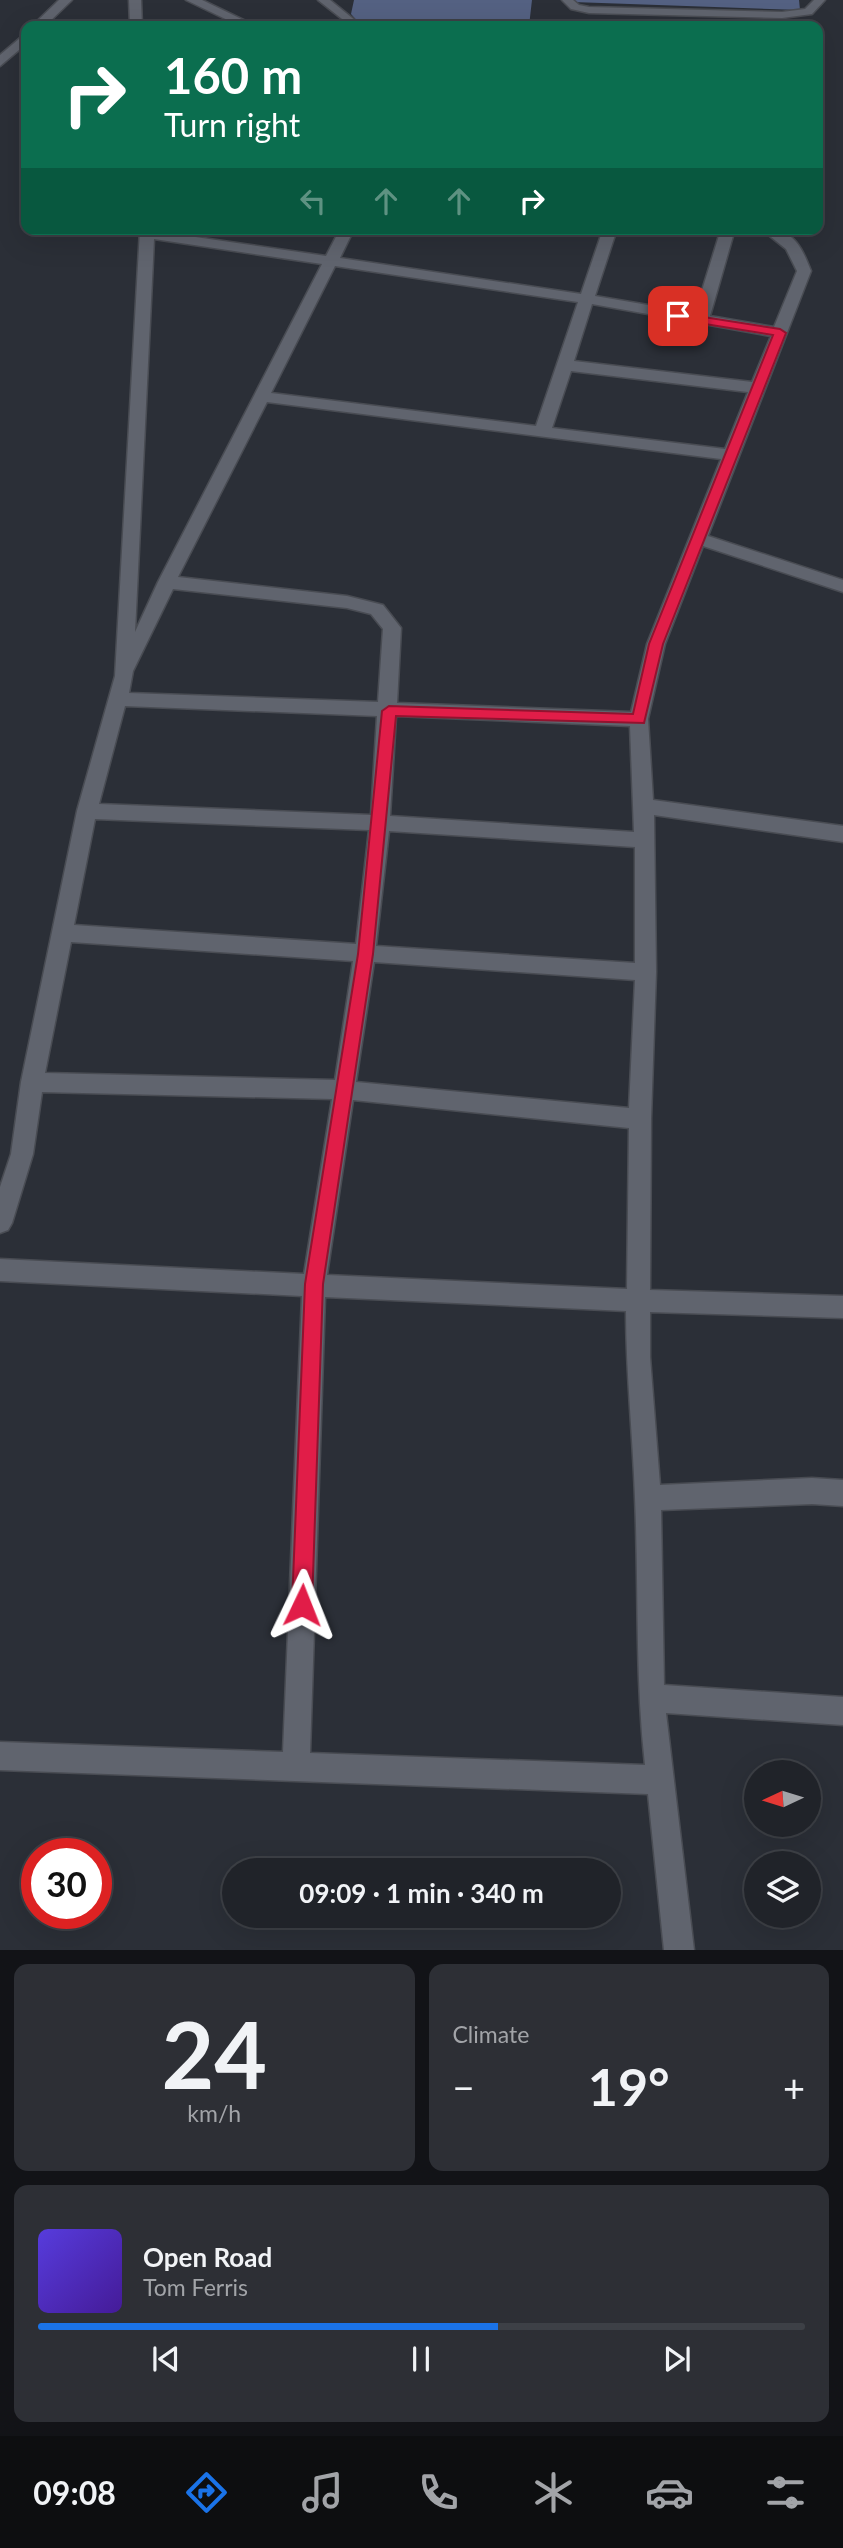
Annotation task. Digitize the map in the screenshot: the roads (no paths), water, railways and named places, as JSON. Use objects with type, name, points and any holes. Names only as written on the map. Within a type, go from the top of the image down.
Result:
[{"type":"street","points":[[43,21],[66,0]]},
{"type":"street","points":[[135,0],[136,21]]},
{"type":"street","points":[[192,0],[239,21]]},
{"type":"street","points":[[0,62],[21,42]]},
{"type":"street","points":[[124,676],[147,235]]},
{"type":"street","points":[[166,235],[587,299],[780,333]]},
{"type":"street","points":[[0,1223],[22,1154],[32,1082],[87,811],[124,676],[167,582],[344,235]]},
{"type":"street","points":[[542,433],[608,235]]},
{"type":"street","points":[[701,320],[726,235]]},
{"type":"street","points":[[679,1950],[651,1698],[648,1497],[638,1357],[641,1301],[640,1119],[646,972],[644,806],[639,719],[656,644],[804,271],[795,248],[779,235]]},
{"type":"street","points":[[563,365],[758,388]]},
{"type":"street","points":[[263,397],[731,455]]},
{"type":"street","points":[[699,539],[843,586]]},
{"type":"street","points":[[167,582],[337,601],[377,609],[392,628],[389,711],[380,822],[365,954],[314,1284],[296,1766]]},
{"type":"street","points":[[118,699],[639,719]]},
{"type":"street","points":[[644,806],[843,834]]},
{"type":"street","points":[[87,811],[380,822],[644,840]]},
{"type":"street","points":[[63,933],[646,972]]},
{"type":"street","points":[[32,1082],[343,1090],[640,1119]]},
{"type":"street","points":[[0,1270],[641,1301],[843,1307]]},
{"type":"street","points":[[648,1497],[812,1491],[843,1493]]},
{"type":"street","points":[[651,1698],[843,1711]]},
{"type":"street","points":[[0,1756],[660,1780]]},
{"type":"lane","points":[[323,0],[350,21]]},
{"type":"lane","points":[[567,0],[575,7],[589,10],[782,15],[808,12],[820,0]]}]
